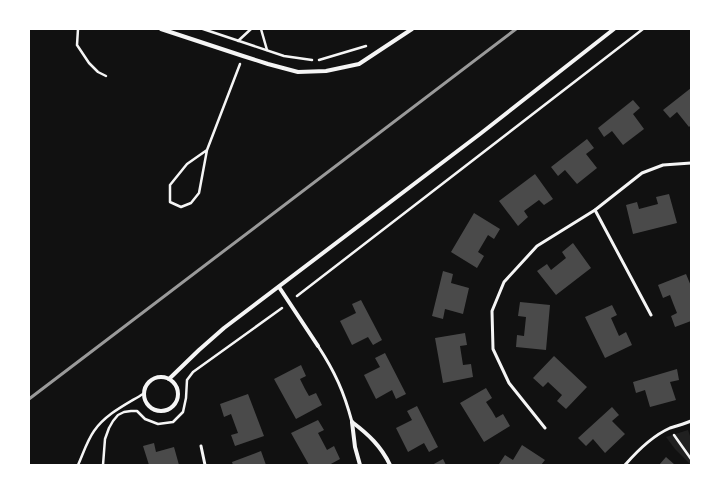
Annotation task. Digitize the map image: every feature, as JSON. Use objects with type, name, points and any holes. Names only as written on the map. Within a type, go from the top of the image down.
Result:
[{"type":"street","points":[[161,29],[242,56],[298,72],[326,71],[359,64],[412,29]]},
{"type":"street","points":[[169,379],[224,328],[480,134],[614,29]]},
{"type":"street","points":[[279,287],[318,346]]},
{"type":"street","points":[[158,377],[164,377],[169,379],[174,384],[178,391],[178,398],[175,405],[162,412],[156,411],[149,407],[145,402],[143,394],[147,384],[158,377]]},
{"type":"street","points":[[352,422],[355,447],[360,465]]},
{"type":"street","points":[[352,422],[365,432],[376,444],[390,465]]},
{"type":"lane","points":[[545,428],[509,382],[493,349],[492,310],[504,282],[537,246],[595,210],[642,173],[663,165],[691,164]]},
{"type":"lane","points":[[595,210],[651,315]]},
{"type":"lane","points":[[318,346],[330,363],[339,382],[352,422]]},
{"type":"lane","points":[[624,465],[654,437],[691,421]]},
{"type":"lane","points":[[201,446],[205,465]]},
{"type":"path","points":[[78,29],[77,45],[89,63],[98,72],[106,76]]},
{"type":"path","points":[[203,29],[284,56],[316,61],[368,46]]},
{"type":"path","points":[[238,41],[251,29]]},
{"type":"path","points":[[261,29],[268,50]]},
{"type":"path","points":[[103,465],[105,439],[109,428],[118,415],[131,411],[137,412],[145,420],[158,424],[173,422],[183,412],[186,398],[187,380],[193,372],[290,302],[643,29]]},
{"type":"path","points":[[207,150],[187,164],[170,186],[170,202],[181,207],[191,203],[199,193],[207,150],[247,44]]},
{"type":"path","points":[[78,465],[94,432],[103,421],[143,394]]},
{"type":"path","points":[[670,429],[691,459]]},
{"type":"shaded area","points":[[688,430],[691,439],[691,465],[675,449],[666,437]]},
{"type":"building","points":[[691,88],[691,125],[689,127],[677,112],[670,118],[663,110]]},
{"type":"building","points":[[633,100],[640,108],[633,114],[644,129],[623,145],[612,131],[604,137],[598,128]]},
{"type":"building","points":[[587,139],[594,148],[586,154],[597,168],[577,184],[565,170],[558,176],[551,167]]},
{"type":"building","points":[[535,174],[553,199],[544,205],[539,200],[524,211],[528,217],[518,226],[499,201]]},
{"type":"building","points":[[669,194],[677,223],[633,234],[626,205],[637,202],[639,209],[658,204],[656,197]]},
{"type":"building","points":[[474,213],[500,229],[494,239],[488,235],[478,252],[484,256],[477,268],[451,252]]},
{"type":"building","points":[[573,243],[591,268],[556,295],[537,271],[547,264],[551,270],[566,258],[562,252]]},
{"type":"building","points":[[443,271],[453,274],[451,283],[469,288],[463,314],[445,309],[443,319],[432,316]]},
{"type":"building","points":[[686,274],[691,286],[691,321],[675,327],[671,316],[677,313],[670,295],[663,298],[658,285]]},
{"type":"building","points":[[361,300],[382,340],[373,345],[368,337],[352,345],[340,321],[356,313],[352,304]]},
{"type":"building","points":[[520,302],[550,305],[546,350],[516,347],[517,335],[524,336],[526,317],[518,316]]},
{"type":"building","points":[[612,305],[617,315],[611,318],[619,336],[626,332],[632,345],[605,358],[585,317]]},
{"type":"building","points":[[465,333],[467,345],[460,346],[463,365],[471,364],[473,377],[443,383],[435,338]]},
{"type":"building","points":[[385,353],[406,394],[396,399],[392,390],[376,399],[364,375],[380,367],[375,358]]},
{"type":"building","points":[[554,356],[587,387],[566,409],[557,401],[562,395],[548,382],[543,387],[533,378]]},
{"type":"building","points":[[301,365],[306,376],[300,379],[305,389],[309,396],[316,393],[322,405],[296,419],[274,379]]},
{"type":"building","points":[[677,369],[679,380],[670,382],[676,400],[650,407],[645,390],[636,393],[633,382]]},
{"type":"building","points":[[486,388],[492,398],[486,402],[496,418],[503,414],[510,426],[484,442],[460,403]]},
{"type":"building","points":[[248,394],[264,436],[235,446],[231,435],[238,433],[231,414],[224,417],[220,404]]},
{"type":"building","points":[[417,406],[438,447],[429,452],[424,443],[408,452],[396,428],[412,420],[407,411]]},
{"type":"building","points":[[612,407],[619,415],[612,421],[625,434],[605,453],[593,439],[586,446],[578,438]]},
{"type":"building","points":[[318,420],[324,430],[318,433],[327,450],[334,446],[340,459],[329,465],[309,465],[291,433]]},
{"type":"building","points":[[154,443],[156,452],[174,447],[179,465],[149,465],[143,446]]},
{"type":"building","points":[[522,445],[545,460],[541,465],[499,464],[505,455],[513,460]]},
{"type":"building","points":[[261,451],[266,465],[233,465],[232,462]]},
{"type":"building","points":[[666,457],[675,465],[659,465]]},
{"type":"building","points":[[443,459],[446,465],[432,465]]},
{"type":"railway","points":[[29,399],[516,29]]}]
